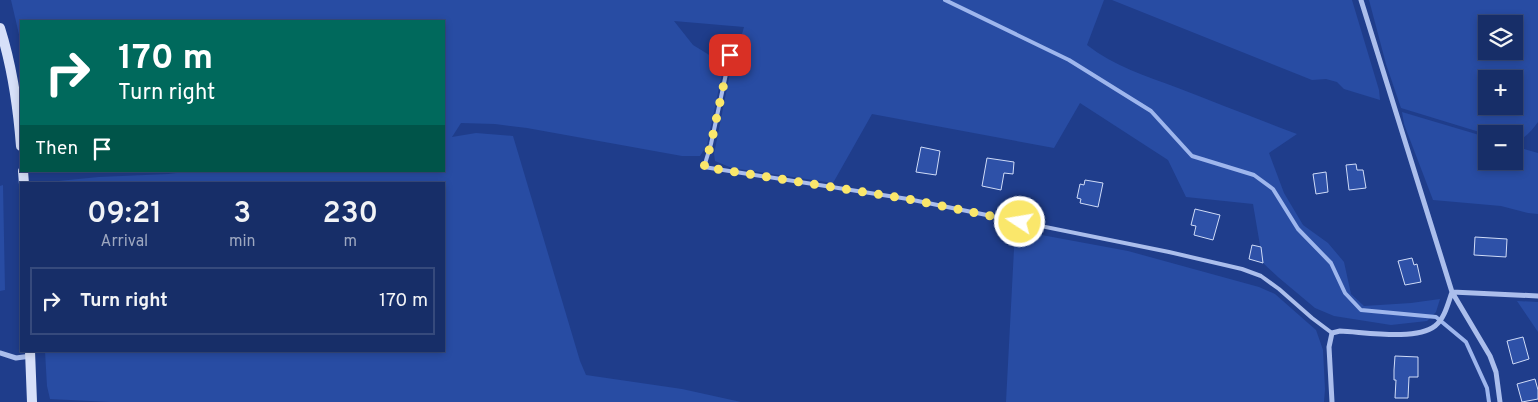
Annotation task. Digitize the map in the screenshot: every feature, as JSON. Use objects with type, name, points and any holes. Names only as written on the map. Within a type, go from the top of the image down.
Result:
[{"type":"street","points":[[1361,0],[1452,292],[1490,356],[1496,372],[1500,402]]},
{"type":"street","points":[[0,28],[16,100],[20,137]]},
{"type":"street","points":[[1452,292],[1538,296]]},
{"type":"street","points":[[1332,402],[1329,348],[1332,334],[1340,330],[1403,335],[1418,332],[1435,326],[1445,312],[1452,292]]},
{"type":"street","points":[[0,353],[16,358],[30,354],[32,402]]},
{"type":"lane","points":[[724,43],[729,48],[730,55],[711,144],[704,167],[908,199],[1169,252],[1242,270],[1261,276],[1332,334]]},
{"type":"shaded area","points":[[11,0],[1104,0],[1087,45],[1097,52],[1119,65],[1142,75],[1297,134],[1269,153],[1284,193],[1303,225],[1328,243],[1344,262],[1351,294],[1364,306],[1440,299],[1436,312],[1427,321],[1391,325],[1334,316],[1315,308],[1263,263],[1253,204],[1186,197],[1168,160],[1080,103],[1054,148],[872,114],[833,183],[732,168],[715,161],[714,154],[729,78],[744,27],[674,21],[693,45],[724,64],[707,145],[700,156],[682,156],[495,124],[461,123],[452,137],[476,133],[513,136],[580,361],[586,375],[682,389],[741,402],[110,402],[50,399],[47,386],[45,352],[445,352],[445,182],[48,182],[185,172],[445,172],[445,20],[20,20],[20,39]]},
{"type":"shaded area","points":[[1112,0],[1352,0],[1379,90],[1380,100],[1344,89],[1337,82],[1326,79],[1312,80]]},
{"type":"shaded area","points":[[1369,0],[1538,0],[1538,122],[1528,134],[1523,137],[1523,125],[1478,125],[1478,132],[1401,108],[1386,64]]},
{"type":"shaded area","points":[[1402,112],[1478,135],[1478,170],[1523,170],[1523,149],[1538,153],[1538,214],[1501,206],[1433,200],[1404,124]]},
{"type":"shaded area","points":[[3,185],[5,290],[0,291],[0,186]]},
{"type":"shaded area","points":[[1015,230],[1128,251],[1259,287],[1275,294],[1316,330],[1323,350],[1324,402],[1006,402]]},
{"type":"shaded area","points":[[1517,301],[1538,302],[1538,332]]},
{"type":"building","points":[[921,147],[940,151],[936,175],[916,172]]},
{"type":"building","points":[[987,158],[1014,162],[1013,174],[1004,173],[1001,190],[982,186]]},
{"type":"building","points":[[1356,164],[1357,170],[1363,170],[1366,188],[1349,190],[1346,165]]},
{"type":"building","points":[[1326,172],[1328,192],[1316,194],[1313,174]]},
{"type":"building","points":[[1085,180],[1103,183],[1098,207],[1080,203],[1081,199],[1077,198],[1080,184],[1084,185]]},
{"type":"building","points":[[1195,209],[1220,215],[1213,240],[1194,235],[1196,226],[1191,225]]},
{"type":"building","points":[[1475,237],[1507,239],[1506,257],[1474,255]]},
{"type":"building","points":[[1252,245],[1261,247],[1263,263],[1249,259]]},
{"type":"building","points":[[1412,258],[1414,265],[1417,264],[1421,282],[1405,285],[1398,261]]},
{"type":"building","points":[[1523,337],[1529,359],[1513,364],[1507,341]]},
{"type":"building","points":[[1395,356],[1418,357],[1418,377],[1409,377],[1408,398],[1395,398]]},
{"type":"building","points":[[1535,379],[1538,399],[1522,402],[1517,384]]},
{"type":"waterway","points":[[945,0],[1069,60],[1151,111],[1192,156],[1254,175],[1273,189],[1298,229],[1331,263],[1345,293],[1361,310],[1436,317],[1466,342],[1487,388],[1489,402]]},
{"type":"route","points":[[730,55],[711,144],[704,167],[908,199],[1020,222]]}]
